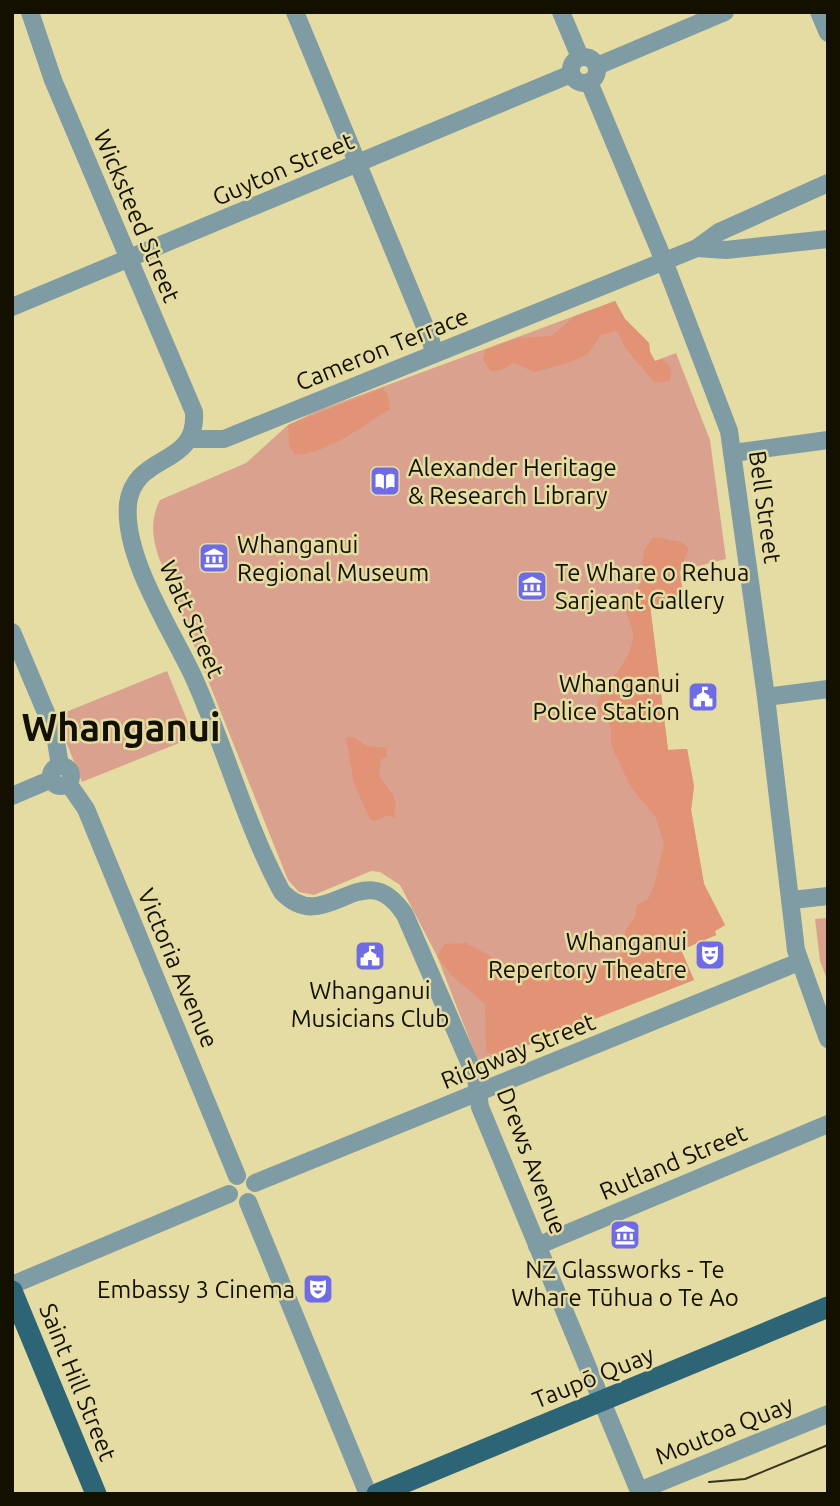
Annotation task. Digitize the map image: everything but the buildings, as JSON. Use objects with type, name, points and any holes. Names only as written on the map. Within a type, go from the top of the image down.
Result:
[{"type":"main road","name":"Saint Hill Street","points":[[12,1290],[96,1494]]},
{"type":"main road","name":"Taupō Quay","points":[[377,1494],[828,1307]]},
{"type":"street","name":"Wicksteed Street","points":[[30,12],[53,80],[194,412],[191,439]]},
{"type":"street","points":[[295,12],[431,341],[433,354]]},
{"type":"street","points":[[561,12],[580,57]]},
{"type":"street","points":[[580,57],[571,66],[571,74],[581,83],[593,74],[725,12]]},
{"type":"street","points":[[819,12],[828,33]]},
{"type":"street","points":[[580,57],[592,59],[593,74]]},
{"type":"street","name":"Guyton Street","points":[[12,307],[571,74]]},
{"type":"street","name":"Bell Street","points":[[593,74],[720,406],[733,453],[799,962],[828,1039]]},
{"type":"street","points":[[697,248],[719,232],[828,183]]},
{"type":"street","points":[[697,248],[726,250],[828,239]]},
{"type":"street","name":"Cameron Terrace","points":[[191,439],[224,439],[697,248]]},
{"type":"street","name":"Watt Street","points":[[191,439],[180,451],[141,474],[131,491],[128,517],[132,544],[167,631],[192,675],[275,879],[290,900],[306,906]]},
{"type":"street","points":[[733,453],[828,440]]},
{"type":"street","name":"Victoria Avenue","points":[[12,632],[55,734],[60,776],[86,810],[237,1176]]},
{"type":"street","points":[[766,697],[828,689]]},
{"type":"street","points":[[12,796],[60,776]]},
{"type":"street","name":"Drews Avenue","points":[[306,906],[320,906],[379,889],[398,903],[414,931],[476,1078],[480,1107],[639,1491]]},
{"type":"street","points":[[792,900],[828,895]]},
{"type":"street","name":"Ridgway Street","points":[[255,1183],[799,962]]},
{"type":"street","name":"Rutland Street","points":[[537,1246],[828,1124]]},
{"type":"street","points":[[248,1175],[255,1183],[256,1194],[248,1202],[237,1202],[229,1194],[229,1183],[237,1176],[248,1175]]},
{"type":"street","points":[[12,1284],[229,1194]]},
{"type":"street","points":[[248,1202],[368,1494]]},
{"type":"street","name":"Moutoa Quay","points":[[639,1491],[828,1414]]},
{"type":"shaded area","points":[[615,301],[625,319],[649,343],[655,361],[676,353],[710,440],[726,559],[680,571],[684,600],[650,605],[668,750],[687,749],[694,786],[691,810],[704,884],[725,925],[715,931],[716,935],[681,950],[694,980],[479,1064],[437,956],[400,885],[380,872],[371,871],[314,895],[299,892],[288,880],[159,558],[153,521],[160,500],[246,463],[288,425],[317,411]]},
{"type":"shaded area","points":[[615,301],[625,319],[649,343],[655,361],[662,359],[671,367],[670,381],[655,383],[626,349],[617,331],[601,335],[588,354],[568,363],[534,372],[514,363],[501,370],[490,371],[483,359],[485,350],[518,338],[551,336],[575,316]]},
{"type":"shaded area","points":[[383,388],[388,396],[390,409],[320,450],[295,455],[289,446],[288,425]]},
{"type":"shaded area","points":[[653,537],[682,542],[689,549],[679,572],[684,600],[650,606],[668,750],[687,749],[694,786],[691,810],[704,884],[725,925],[715,931],[716,935],[681,950],[694,980],[500,1056],[486,1052],[485,1004],[451,975],[437,956],[445,944],[466,943],[504,963],[562,977],[596,971],[625,951],[625,931],[635,917],[637,905],[648,899],[654,886],[664,843],[655,816],[632,789],[622,769],[611,744],[611,728],[597,704],[628,655],[633,632],[621,599],[641,583],[644,552]]},
{"type":"shaded area","points":[[167,671],[194,737],[82,782],[56,716]]},
{"type":"shaded area","points":[[354,737],[367,746],[386,748],[387,756],[381,760],[379,776],[395,800],[394,818],[389,815],[375,821],[370,819],[354,784],[346,738]]},
{"type":"shaded area","points":[[828,918],[828,982],[820,961],[815,919]]},
{"type":"tram line","points":[[709,1482],[745,1479],[828,1445]]},
{"type":"place","name":"Alexander Heritage & Research Library","points":[[385,481]]},
{"type":"place","name":"Whanganui Regional Museum","points":[[214,558]]},
{"type":"place","name":"Te Whare o Rehua Sarjeant Gallery","points":[[532,586]]},
{"type":"place","name":"Whanganui Police Station","points":[[703,697]]},
{"type":"place","name":"Whanganui Repertory Theatre","points":[[710,955]]},
{"type":"place","name":"Whanganui Musicians Club","points":[[370,956]]},
{"type":"place","name":"NZ Glassworks - Te Whare Tūhua o Te Ao","points":[[625,1235]]},
{"type":"place","name":"Embassy 3 Cinema","points":[[318,1289]]},
{"type":"district","name":"Whanganui","points":[[121,727]]}]
